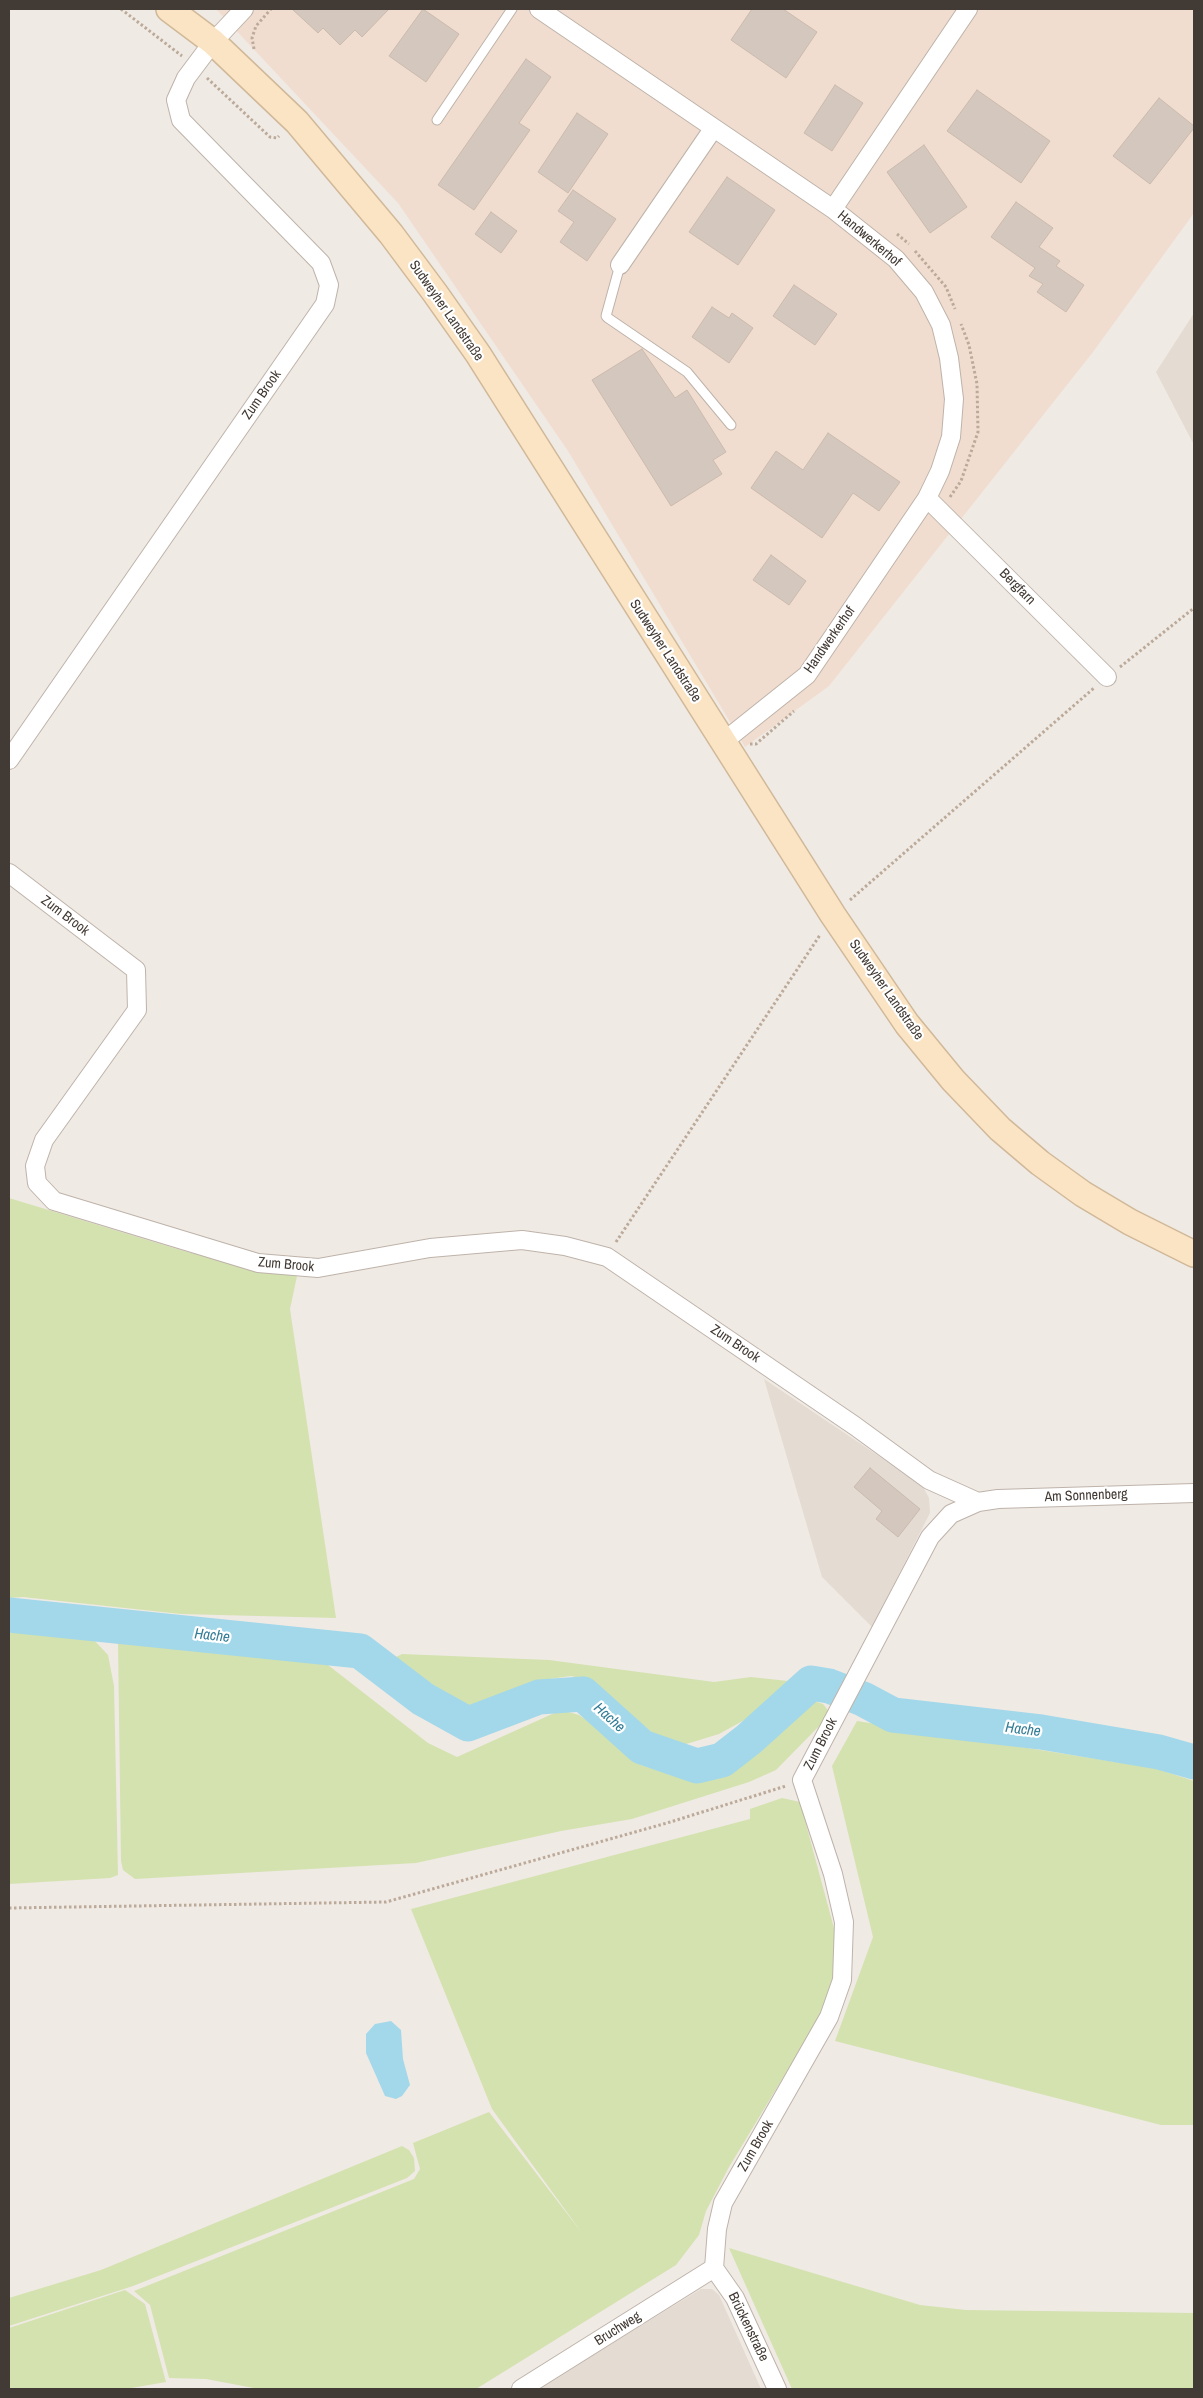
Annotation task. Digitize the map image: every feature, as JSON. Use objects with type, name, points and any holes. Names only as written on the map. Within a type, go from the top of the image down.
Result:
[{"type":"main road","name":"Sudweyher Landstraße","points":[[169,9],[213,42],[297,122],[391,234],[478,354],[833,915],[907,1024],[953,1080],[1000,1129],[1040,1163],[1083,1194],[1130,1222],[1194,1254]]},
{"type":"street","points":[[213,42],[244,9]]},
{"type":"street","name":"Handwerkerhof","points":[[539,9],[833,209],[896,259],[924,292],[941,325],[949,358],[954,399],[951,437],[940,471],[927,498],[807,675],[723,742]]},
{"type":"street","points":[[833,209],[968,9]]},
{"type":"street","name":"Zum Brook","points":[[9,760],[325,304],[329,285],[321,263],[181,120],[176,100],[186,78],[213,42]]},
{"type":"street","points":[[620,265],[713,129]]},
{"type":"street","name":"Bergfarn","points":[[927,498],[1107,677]]},
{"type":"street","name":"Zum Brook","points":[[9,873],[136,970],[137,1010],[44,1140],[35,1166],[37,1183],[54,1201],[258,1263],[318,1268],[430,1248],[522,1240],[565,1246],[606,1256],[855,1426],[929,1480],[978,1502]]},
{"type":"street","name":"Am Sonnenberg","points":[[978,1502],[1194,1493]]},
{"type":"street","name":"Zum Brook","points":[[714,2268],[717,2229],[723,2203],[829,2017],[842,1980],[844,1922],[833,1874],[802,1780],[930,1538],[951,1514],[978,1502]]},
{"type":"street","name":"Bruchweg","points":[[521,2389],[714,2268]]},
{"type":"street","name":"Brückenstraße","points":[[714,2268],[735,2298],[777,2389]]},
{"type":"lane","points":[[437,120],[512,9]]},
{"type":"lane","points":[[620,265],[606,316],[687,372],[731,425]]},
{"type":"path","points":[[121,9],[157,35],[270,137],[277,138],[297,122]]},
{"type":"path","points":[[255,54],[252,38],[256,26],[271,9]]},
{"type":"path","points":[[889,228],[918,253],[946,287],[969,345],[977,384],[978,432],[961,481],[941,512]]},
{"type":"path","points":[[606,1256],[833,915],[1107,677],[1194,608]]},
{"type":"path","points":[[723,742],[756,744],[798,708]]},
{"type":"path","points":[[9,1908],[386,1902],[733,1804],[802,1780]]},
{"type":"shaded area","points":[[216,9],[1194,9],[1194,213],[1093,352],[829,686],[745,747],[568,451],[398,203]]},
{"type":"shaded area","points":[[1194,313],[1194,445],[1156,372]]},
{"type":"shaded area","points":[[764,1379],[922,1485],[929,1498],[930,1513],[872,1627],[822,1577]]},
{"type":"shaded area","points":[[701,2289],[712,2289],[719,2295],[761,2389],[537,2389]]},
{"type":"green space","points":[[9,1198],[187,1252],[297,1276],[290,1309],[336,1618],[181,1614],[23,1597],[9,1598]]},
{"type":"green space","points":[[50,1631],[92,1638],[108,1655],[114,1686],[118,1875],[110,1878],[9,1884],[9,1633]]},
{"type":"green space","points":[[118,1641],[319,1658],[428,1743],[457,1757],[561,1710],[579,1715],[604,1732],[641,1765],[669,1774],[688,1777],[715,1771],[755,1750],[798,1709],[814,1701],[823,1704],[831,1714],[776,1770],[749,1782],[632,1819],[561,1831],[416,1863],[135,1879],[123,1870],[121,1861]]},
{"type":"green space","points":[[402,1654],[549,1660],[714,1682],[751,1677],[797,1682],[799,1686],[797,1691],[719,1734],[683,1745],[663,1742],[591,1681],[571,1676],[549,1679],[467,1707],[400,1663],[396,1657]]},
{"type":"green space","points":[[857,1721],[1154,1768],[1194,1781],[1194,2125],[1161,2125],[835,2041],[873,1937],[832,1766]]},
{"type":"green space","points":[[782,1798],[800,1802],[835,1932],[834,1980],[819,2018],[729,2167],[706,2211],[699,2235],[676,2265],[476,2389],[259,2389],[206,2379],[169,2378],[150,2305],[134,2291],[414,2179],[420,2169],[413,2143],[489,2112],[582,2233],[492,2109],[411,1909],[750,1819],[750,1809]]},
{"type":"green space","points":[[402,2146],[409,2150],[414,2158],[415,2171],[407,2178],[133,2286],[9,2326],[9,2298],[101,2270]]},
{"type":"green space","points":[[729,2248],[920,2305],[966,2310],[1194,2313],[1194,2389],[792,2389]]},
{"type":"green space","points":[[125,2290],[145,2304],[166,2382],[126,2389],[9,2389],[9,2328]]},
{"type":"water","points":[[391,2021],[401,2030],[403,2059],[410,2085],[402,2096],[396,2099],[385,2096],[366,2053],[366,2034],[375,2024]]},
{"type":"building","points":[[292,9],[389,9],[362,37],[355,30],[340,45],[323,28],[318,33]]},
{"type":"building","points":[[423,9],[459,34],[426,82],[389,56]]},
{"type":"building","points":[[752,9],[783,9],[817,32],[786,78],[731,40]]},
{"type":"building","points":[[526,59],[551,77],[519,123],[530,130],[474,210],[438,185]]},
{"type":"building","points":[[835,85],[863,103],[832,151],[804,133]]},
{"type":"building","points":[[977,90],[1050,141],[1021,183],[947,131]]},
{"type":"building","points":[[1159,98],[1194,126],[1194,128],[1150,184],[1113,156]]},
{"type":"building","points":[[577,113],[608,134],[568,193],[538,172]]},
{"type":"building","points":[[924,145],[967,207],[930,233],[887,172]]},
{"type":"building","points":[[727,177],[775,210],[738,265],[689,232]]},
{"type":"building","points":[[573,190],[616,219],[587,261],[560,242],[574,222],[558,211]]},
{"type":"building","points":[[1016,202],[1053,228],[1039,247],[1060,261],[1056,266],[1084,285],[1066,312],[1037,292],[1043,284],[1029,276],[1035,268],[991,237]]},
{"type":"building","points":[[491,212],[517,231],[501,253],[475,234]]},
{"type":"building","points":[[794,285],[837,314],[815,345],[773,316]]},
{"type":"building","points":[[712,307],[729,318],[732,313],[753,328],[729,363],[692,337]]},
{"type":"building","points":[[642,349],[675,398],[687,390],[726,452],[713,460],[722,474],[671,506],[592,380]]},
{"type":"building","points":[[828,433],[900,482],[879,511],[853,493],[822,538],[751,488],[776,451],[803,470]]},
{"type":"building","points":[[771,555],[806,581],[789,605],[753,580]]},
{"type":"building","points":[[870,1468],[920,1509],[898,1537],[876,1519],[882,1511],[854,1487]]},
{"type":"waterway","name":"Hache","points":[[9,1615],[360,1651],[423,1699],[468,1724],[539,1697],[583,1694],[642,1747],[697,1766],[722,1760],[749,1739],[811,1683],[829,1686],[863,1699],[893,1715],[1041,1732],[1159,1752],[1194,1762]]}]
